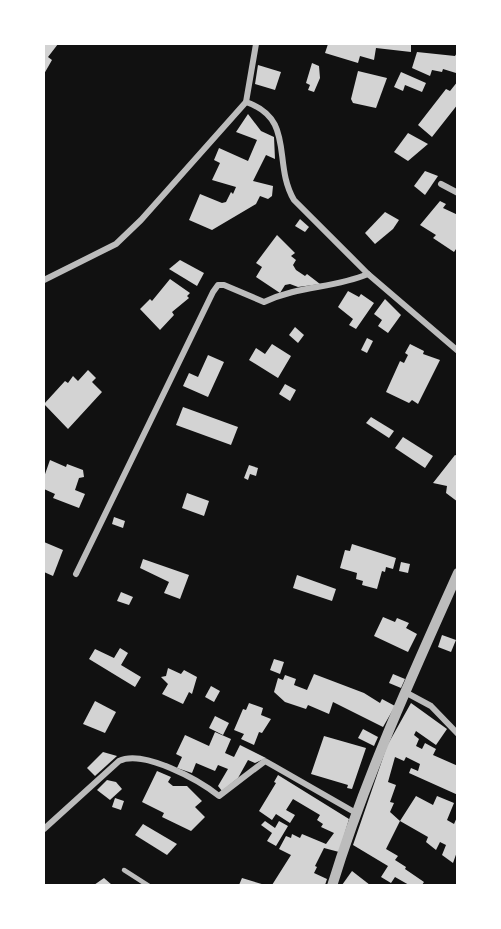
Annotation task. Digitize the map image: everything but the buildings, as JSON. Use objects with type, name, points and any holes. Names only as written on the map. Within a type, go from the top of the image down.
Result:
[{"type":"street","points":[[44,280],[116,244],[141,220],[246,102],[256,44]]},
{"type":"street","points":[[246,102],[259,106],[274,120],[278,130],[286,188],[294,200],[368,274],[458,351]]},
{"type":"street","points":[[441,184],[458,193]]},
{"type":"street","points":[[76,574],[218,285],[224,285],[264,302],[293,290],[350,280],[368,274]]},
{"type":"street","points":[[332,885],[384,738],[458,573]]},
{"type":"street","points":[[405,691],[431,706],[458,734]]},
{"type":"street","points":[[44,829],[119,761],[133,757],[182,773],[205,785],[219,796],[265,761],[356,813]]},
{"type":"lane","points":[[124,870],[149,885]]}]
